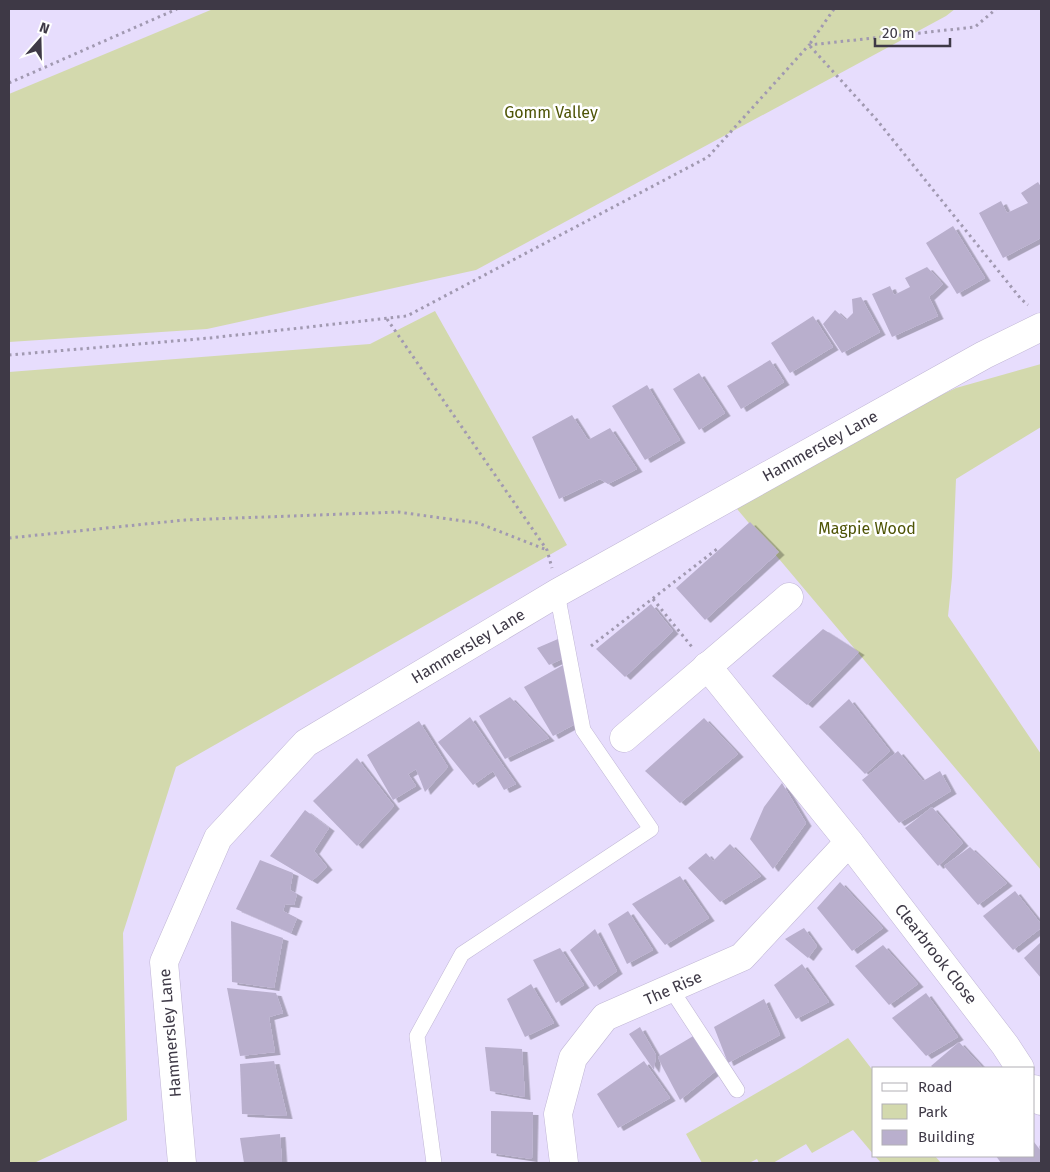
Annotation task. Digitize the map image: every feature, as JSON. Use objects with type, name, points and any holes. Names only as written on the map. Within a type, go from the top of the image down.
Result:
[{"type":"street","name":"Hammersley Lane","points":[[182,1163],[164,962],[218,838],[306,743],[557,593],[984,355],[1038,318]]},
{"type":"street","points":[[624,738],[789,597]]},
{"type":"street","name":"Clearbrook Close","points":[[707,666],[849,842],[1006,1044],[1019,1067]]},
{"type":"street","name":"The Rise","points":[[564,1163],[558,1114],[574,1058],[605,1017],[742,957],[849,842]]},
{"type":"lane","points":[[434,1163],[417,1036],[462,954],[651,829],[583,730],[557,593]]},
{"type":"lane","points":[[671,989],[737,1090]]},
{"type":"path","points":[[9,83],[177,9]]},
{"type":"path","points":[[9,355],[210,338],[407,316],[708,156],[809,45],[834,9]]},
{"type":"path","points":[[809,45],[975,27],[996,9]]},
{"type":"path","points":[[809,45],[876,119],[1038,318]]},
{"type":"path","points":[[387,319],[547,550],[557,593]]},
{"type":"path","points":[[9,538],[185,520],[398,512],[478,523],[547,550]]},
{"type":"path","points":[[591,646],[717,549]]},
{"type":"path","points":[[653,599],[707,666]]},
{"type":"green space","name":"Gomm Valley","points":[[213,9],[955,9],[946,16],[476,270],[207,329],[9,342],[9,94]]},
{"type":"green space","points":[[435,311],[567,545],[176,767],[123,933],[127,1120],[34,1163],[9,1163],[9,372],[370,344]]},
{"type":"green space","name":"Magpie Wood","points":[[1041,364],[1041,427],[956,479],[952,577],[948,616],[1041,754],[1041,870],[732,503],[861,433],[956,388]]},
{"type":"green space","points":[[848,1038],[872,1069],[872,1153],[853,1130],[812,1153],[806,1144],[773,1163],[759,1163],[757,1159],[749,1163],[702,1163],[686,1134]]},
{"type":"green space","points":[[876,1157],[936,1157],[941,1163],[881,1163]]},
{"type":"building","points":[[1038,182],[1041,187],[1041,238],[1003,258],[979,213],[1001,201],[1007,213],[1028,203],[1021,193]]},
{"type":"building","points":[[953,226],[985,278],[957,294],[926,243]]},
{"type":"building","points":[[927,267],[943,284],[929,297],[938,316],[892,337],[872,294],[890,286],[894,295],[910,287],[905,278]]},
{"type":"building","points":[[861,297],[880,332],[842,353],[823,324],[835,310],[846,320],[853,313],[852,299]]},
{"type":"building","points":[[813,316],[833,347],[790,373],[771,343]]},
{"type":"building","points":[[770,360],[784,382],[741,409],[727,386]]},
{"type":"building","points":[[699,373],[725,413],[699,430],[673,389]]},
{"type":"building","points":[[647,385],[680,440],[645,460],[612,406]]},
{"type":"building","points":[[572,415],[588,440],[610,428],[637,469],[608,484],[600,479],[559,499],[532,437]]},
{"type":"building","points":[[750,522],[779,552],[705,620],[676,588]]},
{"type":"building","points":[[651,604],[673,631],[625,677],[596,649]]},
{"type":"building","points":[[823,629],[859,652],[807,705],[772,676]]},
{"type":"building","points":[[558,639],[564,658],[549,665],[537,648]]},
{"type":"building","points":[[565,664],[577,723],[553,736],[524,687]]},
{"type":"building","points":[[510,697],[549,738],[505,759],[479,716]]},
{"type":"building","points":[[849,699],[890,751],[865,774],[819,727]]},
{"type":"building","points":[[470,717],[516,784],[504,790],[493,771],[473,785],[438,742]]},
{"type":"building","points":[[704,718],[738,754],[680,803],[645,771]]},
{"type":"building","points":[[419,721],[448,767],[425,792],[416,769],[408,774],[416,786],[393,800],[367,755]]},
{"type":"building","points":[[898,751],[923,781],[940,771],[951,791],[899,823],[862,780]]},
{"type":"building","points":[[357,758],[394,806],[357,846],[313,801]]},
{"type":"building","points":[[782,783],[806,823],[773,869],[750,839],[764,807]]},
{"type":"building","points":[[932,807],[963,843],[938,866],[905,828]]},
{"type":"building","points":[[305,810],[329,828],[314,851],[327,867],[312,881],[270,856]]},
{"type":"building","points":[[730,844],[761,876],[720,902],[688,868],[706,853],[713,861]]},
{"type":"building","points":[[970,847],[1007,883],[978,905],[944,866]]},
{"type":"building","points":[[260,860],[293,873],[290,890],[297,894],[294,905],[285,904],[283,911],[297,918],[291,933],[236,909]]},
{"type":"building","points":[[680,876],[709,918],[665,945],[632,904]]},
{"type":"building","points":[[840,882],[883,928],[852,951],[817,908]]},
{"type":"building","points":[[1015,891],[1041,924],[1041,928],[1013,950],[983,916]]},
{"type":"building","points":[[628,911],[653,950],[627,964],[608,924]]},
{"type":"building","points":[[231,921],[283,938],[274,988],[232,982]]},
{"type":"building","points":[[804,928],[817,946],[808,958],[785,939]]},
{"type":"building","points":[[595,929],[617,971],[594,987],[570,950]]},
{"type":"building","points":[[1041,942],[1041,978],[1024,958]]},
{"type":"building","points":[[883,945],[918,984],[889,1005],[855,966]]},
{"type":"building","points":[[560,948],[584,985],[556,1003],[533,960]]},
{"type":"building","points":[[802,964],[829,1002],[796,1019],[774,985]]},
{"type":"building","points":[[531,984],[554,1023],[525,1037],[507,999]]},
{"type":"building","points":[[227,988],[276,993],[283,1013],[269,1017],[275,1052],[240,1056]]},
{"type":"building","points":[[926,993],[958,1037],[926,1056],[892,1018]]},
{"type":"building","points":[[764,999],[780,1035],[728,1063],[714,1027]]},
{"type":"building","points":[[640,1027],[656,1055],[654,1070],[629,1034]]},
{"type":"building","points":[[695,1035],[718,1069],[680,1100],[658,1057]]},
{"type":"building","points":[[959,1042],[982,1067],[932,1067]]},
{"type":"building","points":[[485,1047],[522,1049],[525,1097],[490,1091]]},
{"type":"building","points":[[274,1061],[287,1116],[242,1114],[240,1064]]},
{"type":"building","points":[[644,1061],[670,1098],[618,1128],[597,1094]]},
{"type":"building","points":[[491,1111],[533,1112],[532,1159],[491,1153]]},
{"type":"building","points":[[280,1134],[282,1163],[244,1163],[240,1138]]},
{"type":"building","points":[[1035,1143],[1041,1151],[1041,1163],[1001,1163],[997,1157],[1035,1157]]}]
